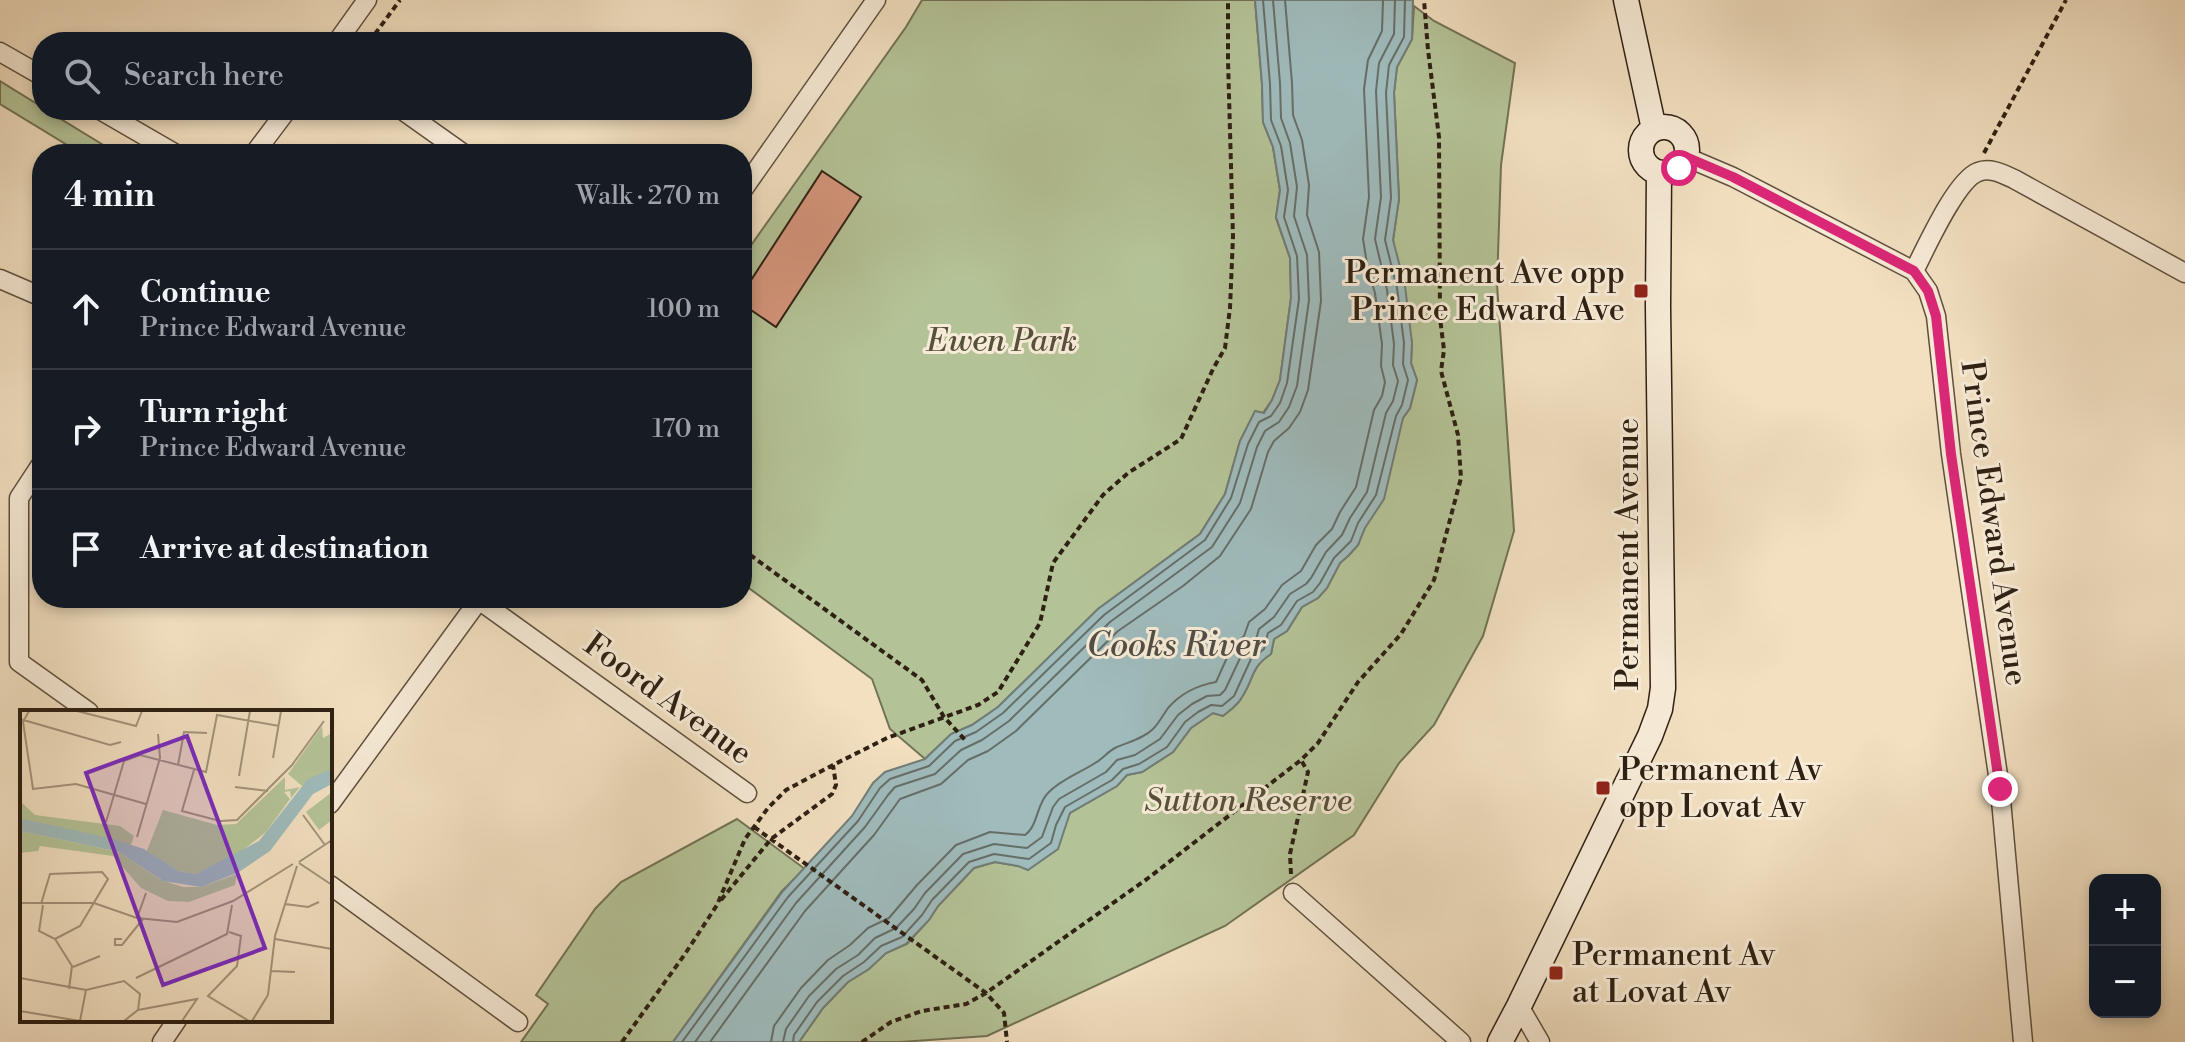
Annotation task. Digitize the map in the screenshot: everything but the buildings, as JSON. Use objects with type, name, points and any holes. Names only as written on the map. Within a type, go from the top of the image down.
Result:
[{"type":"main road","points":[[1626,0],[1654,129]]},
{"type":"main road","points":[[1669,128],[1681,135],[1685,142],[1686,157],[1679,168],[1666,174],[1653,171],[1644,162],[1640,150],[1645,138],[1654,129],[1669,128]]},
{"type":"main road","name":"Permanent Avenue","points":[[1500,1042],[1650,736],[1660,709],[1663,688],[1659,173]]},
{"type":"street","points":[[344,32],[367,0]]},
{"type":"street","points":[[752,177],[876,0]]},
{"type":"street","points":[[0,52],[32,70]]},
{"type":"street","points":[[117,120],[159,144]]},
{"type":"street","points":[[262,144],[280,120]]},
{"type":"street","points":[[416,120],[450,144]]},
{"type":"street","points":[[1686,157],[1733,177],[1914,271],[1953,198],[1972,176],[1978,172],[1993,171],[2014,179],[2185,273]]},
{"type":"street","name":"Prince Edward Avenue","points":[[1914,271],[1928,291],[1936,316],[1951,454],[2000,789],[2023,1042]]},
{"type":"street","points":[[0,279],[32,293]]},
{"type":"street","points":[[32,478],[19,498],[19,662],[86,710]]},
{"type":"street","points":[[332,801],[471,608]]},
{"type":"street","name":"Foord Avenue","points":[[490,608],[747,793]]},
{"type":"street","points":[[332,886],[518,1022]]},
{"type":"street","points":[[1293,893],[1461,1042]]},
{"type":"street","points":[[1519,1006],[1540,1042]]},
{"type":"street","points":[[162,1042],[176,1022]]},
{"type":"path","points":[[376,32],[400,0]]},
{"type":"path","points":[[717,905],[745,839],[786,790],[887,738],[978,705],[998,692],[1040,623],[1053,563],[1103,495],[1128,473],[1181,439],[1225,348],[1230,308],[1233,237],[1228,0]]},
{"type":"path","points":[[862,1042],[891,1022],[922,1011],[966,1004],[986,993],[1147,879],[1301,760],[1318,743],[1358,682],[1401,634],[1434,580],[1461,478],[1458,435],[1441,371],[1444,350],[1440,318],[1439,137],[1424,0]]},
{"type":"path","points":[[1972,176],[2066,0]]},
{"type":"path","points":[[752,556],[922,680],[944,717],[966,741]]},
{"type":"path","points":[[1293,893],[1290,854],[1308,772],[1301,760]]},
{"type":"path","points":[[622,1042],[717,905],[771,839],[832,794],[836,785],[833,765]]},
{"type":"path","points":[[754,826],[986,993],[1004,1013],[1007,1042]]},
{"type":"green space","name":"Ewen Park","points":[[922,0],[1255,0],[1263,122],[1273,147],[1280,190],[1276,218],[1290,258],[1291,298],[1280,380],[1263,413],[1255,412],[1240,441],[1225,494],[1200,534],[1098,609],[998,707],[972,725],[951,734],[925,759],[890,729],[872,679],[752,590],[752,244]]},
{"type":"green space","name":"Sutton Reserve","points":[[1414,6],[1434,21],[1515,63],[1501,165],[1497,284],[1514,531],[1483,636],[1434,725],[1399,763],[1354,835],[1225,926],[987,1036],[900,1042],[799,1042],[823,1008],[848,982],[869,969],[886,953],[907,944],[974,868],[995,862],[1018,866],[1063,828],[1070,813],[1117,786],[1127,775],[1142,772],[1173,752],[1191,728],[1213,713],[1223,716],[1234,707],[1256,668],[1271,654],[1274,639],[1287,631],[1302,607],[1318,598],[1327,588],[1340,563],[1358,545],[1403,418],[1410,408],[1417,380],[1411,363],[1412,343],[1393,240],[1399,199],[1394,93],[1397,67],[1412,39]]},
{"type":"green space","points":[[0,81],[32,101],[32,120],[62,120],[102,144],[66,144],[0,104]]},
{"type":"green space","points":[[737,819],[805,869],[782,891],[673,1042],[521,1042],[548,1004],[536,995],[595,909],[621,882]]},
{"type":"water","name":"Cooks River","points":[[1255,0],[1413,0],[1412,39],[1397,67],[1394,93],[1399,199],[1393,240],[1405,286],[1412,343],[1411,363],[1417,380],[1410,408],[1403,418],[1384,499],[1358,545],[1340,563],[1327,588],[1318,598],[1302,607],[1287,631],[1274,639],[1271,654],[1256,668],[1236,705],[1223,716],[1213,713],[1191,728],[1173,752],[1142,772],[1127,775],[1117,786],[1070,813],[1058,849],[1028,870],[995,862],[974,868],[906,944],[886,953],[869,969],[848,982],[823,1008],[799,1042],[673,1042],[783,891],[852,816],[873,783],[885,772],[925,759],[951,734],[972,725],[998,707],[1098,609],[1200,534],[1225,494],[1240,441],[1255,411],[1264,413],[1280,380],[1291,298],[1290,258],[1276,217],[1280,190],[1273,147],[1263,122]]},
{"type":"place","name":"Permanent Ave opp Prince Edward Ave","points":[[1641,291]]},
{"type":"place","name":"Permanent Av opp Lovat Av","points":[[1603,788]]},
{"type":"place","name":"Permanent Av at Lovat Av","points":[[1556,973]]},
{"type":"route","points":[[1679,168],[1686,157],[1733,177],[1914,271],[1928,291],[1936,316],[1951,454],[2000,789]]}]
